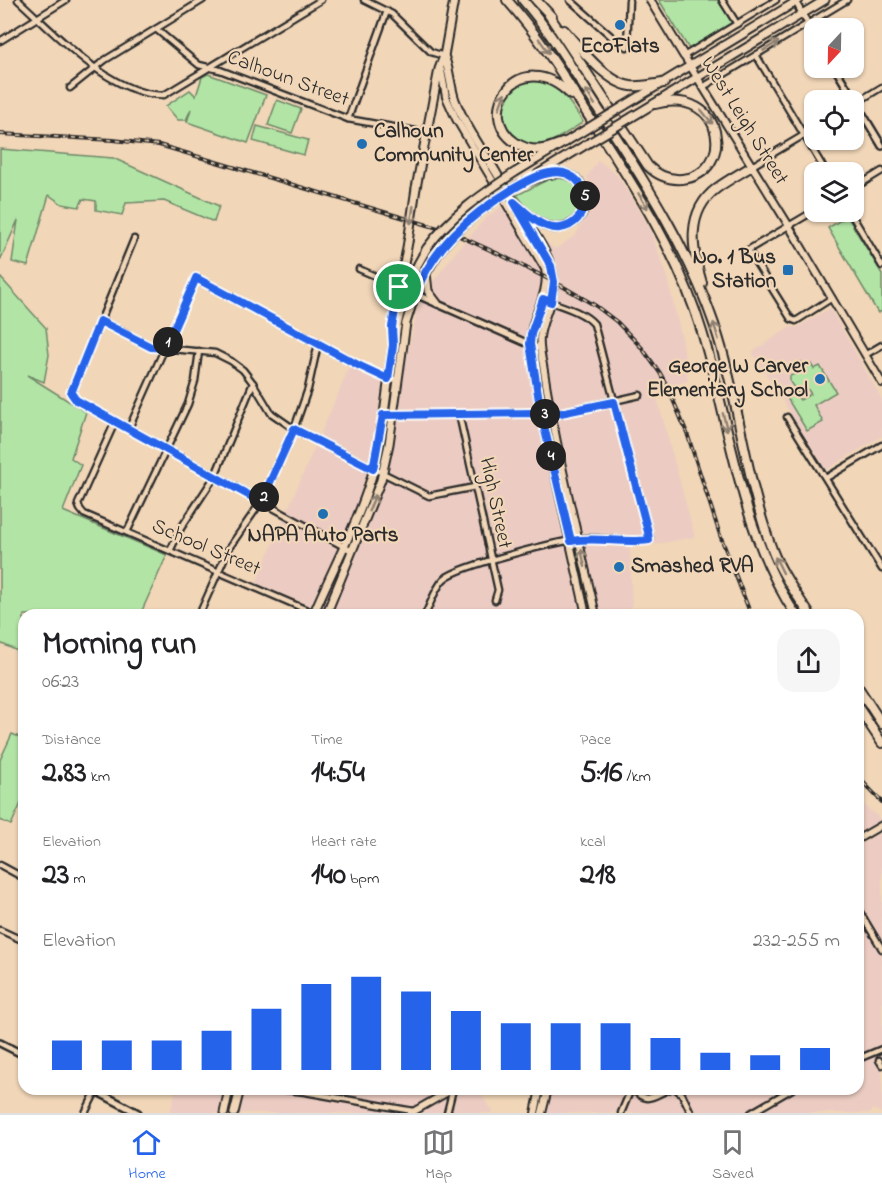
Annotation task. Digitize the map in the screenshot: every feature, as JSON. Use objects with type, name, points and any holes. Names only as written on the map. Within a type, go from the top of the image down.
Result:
[{"type":"highway","points":[[507,0],[539,39],[643,201],[678,267],[702,332],[752,527],[773,578],[792,609]]},
{"type":"highway","points":[[523,0],[560,49],[646,184],[703,293]]},
{"type":"highway","points":[[536,0],[598,67],[614,79],[631,86],[664,83]]},
{"type":"highway","points":[[549,15],[648,166],[658,174],[673,179],[688,178],[699,173],[709,163],[716,149],[716,133],[711,120],[700,108],[688,103],[673,100],[655,104]]},
{"type":"highway","points":[[565,142],[536,149],[525,148],[511,139],[503,129],[499,117],[500,104],[504,95],[511,85],[520,79],[541,76],[565,89],[582,106]]},
{"type":"highway","points":[[752,166],[708,196],[696,219],[692,233],[693,245],[703,293],[724,359],[758,504],[773,554],[806,609]]},
{"type":"highway","points":[[864,696],[882,723]]},
{"type":"highway","points":[[864,716],[882,743]]},
{"type":"main road","points":[[318,609],[373,469],[393,345],[392,327],[403,288],[416,188],[453,0]]},
{"type":"main road","name":"West Leigh Street","points":[[650,0],[882,383]]},
{"type":"main road","points":[[328,609],[383,473],[405,332],[415,294],[426,271],[439,252],[458,229],[473,216],[523,183],[825,0]]},
{"type":"main road","points":[[403,288],[427,248],[465,207],[514,173],[796,1]]},
{"type":"main road","points":[[442,59],[459,111],[551,266],[554,282],[551,302],[540,336],[540,348],[551,415],[595,609]]},
{"type":"main road","points":[[442,59],[444,90],[456,119],[543,264],[546,282],[530,344],[541,413],[585,609]]},
{"type":"main road","points":[[514,202],[542,224],[551,227],[570,225],[580,217],[585,206],[582,186],[565,173],[553,173],[523,183]]},
{"type":"main road","points":[[426,271],[428,291],[437,303]]},
{"type":"main road","points":[[864,836],[882,825]]},
{"type":"main road","points":[[224,1113],[228,1095]]},
{"type":"main road","points":[[234,1113],[238,1095]]},
{"type":"main road","points":[[412,1112],[442,1095]]},
{"type":"main road","points":[[535,1113],[539,1095]]},
{"type":"main road","points":[[542,1113],[546,1095]]},
{"type":"street","points":[[18,0],[94,68],[124,86],[153,96],[164,96],[321,0]]},
{"type":"street","points":[[0,41],[66,0]]},
{"type":"street","points":[[70,88],[94,68],[203,0]]},
{"type":"street","points":[[364,0],[387,11],[431,52],[442,59]]},
{"type":"street","points":[[570,0],[627,47],[629,0]]},
{"type":"street","points":[[722,0],[737,24]]},
{"type":"street","points":[[684,56],[776,0]]},
{"type":"street","points":[[817,18],[848,0]]},
{"type":"street","points":[[796,1],[805,18]]},
{"type":"street","points":[[348,119],[387,11]]},
{"type":"street","points":[[703,87],[804,25]]},
{"type":"street","name":"Calhoun Street","points":[[156,29],[199,65],[209,69],[220,70],[348,119],[427,133]]},
{"type":"street","points":[[752,166],[804,135],[756,55]]},
{"type":"street","points":[[864,98],[882,87]]},
{"type":"street","points":[[864,117],[882,146]]},
{"type":"street","points":[[864,182],[882,171]]},
{"type":"street","points":[[804,217],[748,250],[791,319],[796,321],[832,298]]},
{"type":"street","points":[[855,222],[882,266]]},
{"type":"street","points":[[134,239],[71,393],[73,396],[76,400],[115,422],[352,551]]},
{"type":"street","points":[[359,268],[540,348]]},
{"type":"street","points":[[129,428],[196,278],[318,344],[388,379],[398,380]]},
{"type":"street","points":[[428,609],[437,588],[447,577],[491,560],[589,538],[639,542],[649,540],[592,322],[543,299]]},
{"type":"street","points":[[100,321],[151,347],[215,353],[231,361],[243,370],[271,413],[294,429],[431,496],[475,487]]},
{"type":"street","points":[[202,609],[235,539],[261,502],[294,429],[308,389],[318,344]]},
{"type":"street","points":[[866,355],[882,345]]},
{"type":"street","points":[[128,532],[165,448],[188,404],[195,381],[199,351]]},
{"type":"street","points":[[170,551],[181,528],[215,476],[253,383]]},
{"type":"street","points":[[383,415],[541,413],[551,415],[640,395]]},
{"type":"street","name":"High Street","points":[[459,414],[498,590],[495,600]]},
{"type":"street","points":[[787,417],[882,569]]},
{"type":"street","name":"School Street","points":[[115,422],[78,504],[84,514],[305,609]]},
{"type":"street","points":[[826,478],[882,445]]},
{"type":"street","points":[[0,865],[18,875]]},
{"type":"street","points":[[864,919],[882,949]]},
{"type":"street","points":[[0,930],[18,938]]},
{"type":"street","points":[[0,1043],[18,1052]]},
{"type":"street","points":[[864,1056],[882,1049]]},
{"type":"street","points":[[85,1113],[93,1095]]},
{"type":"street","points":[[104,1095],[138,1113]]},
{"type":"street","points":[[321,1095],[412,1112]]},
{"type":"street","points":[[447,1113],[452,1095]]},
{"type":"street","points":[[621,1113],[629,1095]]},
{"type":"street","points":[[639,1095],[648,1099],[657,1095]]},
{"type":"street","points":[[682,1095],[691,1113]]},
{"type":"street","points":[[751,1113],[782,1095]]},
{"type":"shaded area","points":[[598,160],[617,175],[646,221],[666,272],[683,343],[688,381],[655,390],[695,537],[646,546],[630,545],[632,609],[318,609],[256,583],[353,359],[402,377],[420,299],[459,248],[486,218],[501,207],[555,249],[576,235],[595,197],[587,177]]},
{"type":"shaded area","name":"George W Carver Elementary School","points":[[830,308],[882,399],[882,436],[826,470],[752,352],[790,327],[798,327]]},
{"type":"shaded area","points":[[864,804],[881,820],[864,830]]},
{"type":"shaded area","points":[[882,832],[882,1113],[873,1109],[871,1113],[543,1113],[548,1095],[864,1095],[864,842]]},
{"type":"shaded area","points":[[174,1095],[481,1095],[493,1111],[492,1113],[170,1113]]},
{"type":"green space","points":[[659,0],[719,0],[732,23],[689,49]]},
{"type":"green space","points":[[208,74],[266,95],[248,143],[187,122],[191,109],[186,120],[178,120],[166,106],[190,90],[196,96],[202,77]]},
{"type":"green space","points":[[535,80],[558,90],[569,101],[583,122],[551,141],[530,146],[514,137],[508,130],[503,115],[503,106],[510,91],[517,85]]},
{"type":"green space","points":[[277,100],[301,109],[292,133],[268,125]]},
{"type":"green space","points":[[257,126],[308,140],[304,155],[253,141]]},
{"type":"green space","points":[[0,149],[113,158],[219,206],[214,222],[164,201],[126,203],[122,215],[96,210],[96,201],[83,199],[79,207],[62,204],[49,195],[28,266],[12,262],[18,220],[0,261]]},
{"type":"green space","points":[[562,176],[574,183],[580,192],[582,201],[573,218],[555,225],[535,215],[517,195],[549,179]]},
{"type":"green space","points":[[838,222],[851,222],[882,274],[882,311],[878,313],[828,228]]},
{"type":"green space","points":[[0,277],[46,328],[49,355],[44,382],[27,375],[86,412],[71,458],[81,465],[63,511],[167,555],[143,609],[18,609],[18,651],[0,643]]},
{"type":"green space","points":[[800,362],[805,363],[806,366],[811,364],[814,369],[820,366],[836,392],[814,405],[823,422],[807,431],[787,398],[795,393],[800,400],[811,394],[806,387],[802,394],[797,392],[790,382],[790,376],[795,374],[796,366]]},
{"type":"green space","points":[[12,734],[18,736],[18,810],[11,825],[0,820],[0,760]]},
{"type":"railway","points":[[0,134],[113,140],[159,145],[448,231],[501,255],[596,306],[617,322],[642,348],[668,388],[687,433],[720,535],[749,609]]},
{"type":"railway","points":[[864,783],[882,802]]},
{"type":"place","name":"EcoFlats","points":[[620,25]]},
{"type":"place","name":"Calhoun Community Center","points":[[362,144]]},
{"type":"place","name":"No. 1 Bus Station","points":[[788,270]]},
{"type":"place","name":"George W Carver Elementary School","points":[[820,379]]},
{"type":"place","name":"NAPA Auto Parts","points":[[323,514]]},
{"type":"place","name":"Smashed RVA","points":[[619,567]]},
{"type":"route","points":[[399,287],[392,327],[393,345],[388,379],[196,278],[165,348],[151,347],[100,321],[71,393],[76,400],[261,502],[294,429],[373,469],[383,415],[533,413],[541,413],[551,415],[614,402],[649,540],[639,542],[589,538],[571,541],[541,413],[530,337],[543,299],[551,302],[554,282],[548,258],[514,202],[542,224],[558,228],[564,227],[575,222],[583,211],[585,196],[582,186],[565,173],[546,174],[526,182],[486,206],[458,229],[428,267],[415,294],[399,287]]}]
